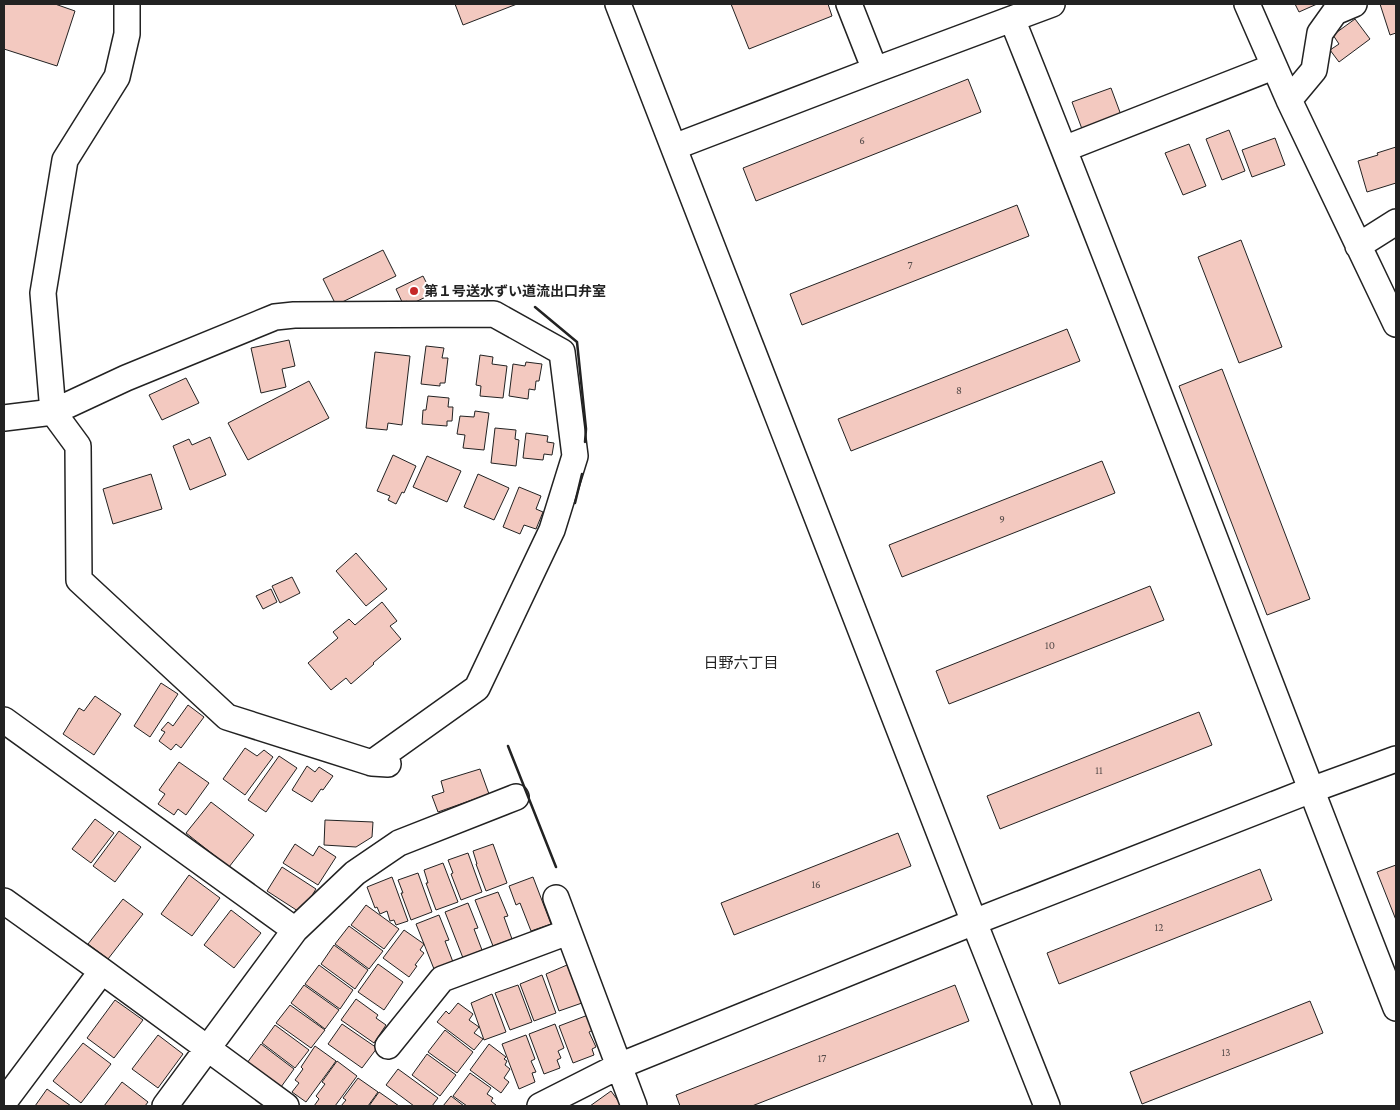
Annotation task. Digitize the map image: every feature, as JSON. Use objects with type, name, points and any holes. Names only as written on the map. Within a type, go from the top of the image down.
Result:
[{"type":"street","points":[[4,418],[54,412],[126,378],[275,317],[294,315],[494,314],[562,352],[575,456],[552,530],[477,688],[382,764],[227,716],[71,585],[78,446],[54,412],[43,293],[65,160],[117,77],[127,34],[127,4]]},
{"type":"street","points":[[618,4],[1047,1106]]},
{"type":"street","points":[[849,4],[875,70]]},
{"type":"street","points":[[674,148],[1052,4]]},
{"type":"street","points":[[1247,4],[1273,67],[1396,324]]},
{"type":"street","points":[[1289,100],[1314,70],[1320,33],[1336,12],[1354,4]]},
{"type":"street","points":[[1012,19],[1396,1008]]},
{"type":"street","points":[[1064,149],[1273,67]]},
{"type":"street","points":[[1358,246],[1396,222]]},
{"type":"street","points":[[4,715],[4,720],[294,930]]},
{"type":"street","points":[[540,1106],[619,1066],[974,922],[1311,790],[1396,759]]},
{"type":"street","points":[[166,1106],[294,930],[356,873],[398,843],[516,797]]},
{"type":"street","points":[[556,898],[634,1106]]},
{"type":"street","points":[[4,901],[286,1106]]},
{"type":"street","points":[[388,1046],[442,979],[568,932]]},
{"type":"street","points":[[4,1102],[102,971]]},
{"type":"building","points":[[4,4],[55,4],[75,11],[57,66],[4,49]]},
{"type":"building","points":[[455,4],[517,4],[463,25]]},
{"type":"building","points":[[731,4],[828,4],[832,16],[749,49]]},
{"type":"building","points":[[1295,4],[1317,4],[1299,12]]},
{"type":"building","points":[[1380,4],[1396,4],[1396,33],[1390,35]]},
{"type":"building","points":[[1355,19],[1370,39],[1339,62],[1330,50],[1339,44],[1333,35]]},
{"type":"building","points":[[968,79],[981,112],[756,201],[743,168]]},
{"type":"building","points":[[1111,88],[1121,115],[1082,129],[1072,102]]},
{"type":"building","points":[[1229,130],[1245,171],[1222,180],[1206,139]]},
{"type":"building","points":[[1275,138],[1285,165],[1252,177],[1242,150]]},
{"type":"building","points":[[1189,144],[1206,186],[1183,195],[1165,153]]},
{"type":"building","points":[[1396,147],[1396,183],[1367,192],[1358,161]]},
{"type":"building","points":[[1017,205],[1029,236],[802,325],[790,294]]},
{"type":"building","points":[[1241,240],[1282,347],[1239,363],[1198,257]]},
{"type":"building","points":[[383,250],[396,276],[336,305],[323,279]]},
{"type":"building","name":"第１号送水ずい道流出口弁室","points":[[423,276],[432,294],[409,305],[407,301],[403,304],[396,289]]},
{"type":"building","points":[[1067,329],[1080,361],[851,451],[838,419]]},
{"type":"building","points":[[289,340],[295,366],[282,369],[286,387],[261,393],[251,348]]},
{"type":"building","points":[[426,346],[444,348],[442,358],[448,358],[445,383],[440,383],[440,386],[421,384]]},
{"type":"building","points":[[375,352],[410,356],[402,425],[388,423],[387,430],[366,428]]},
{"type":"building","points":[[480,355],[493,357],[492,364],[507,366],[503,398],[480,396],[481,386],[476,385]]},
{"type":"building","points":[[526,362],[542,364],[539,381],[536,381],[535,390],[529,389],[528,399],[509,396],[513,364],[525,366]]},
{"type":"building","points":[[1222,369],[1310,599],[1267,615],[1179,386]]},
{"type":"building","points":[[186,378],[199,403],[162,420],[149,395]]},
{"type":"building","points":[[309,381],[329,418],[248,460],[228,423]]},
{"type":"building","points":[[428,396],[449,398],[448,407],[453,407],[452,421],[447,421],[447,426],[422,424],[423,410],[426,410]]},
{"type":"building","points":[[475,411],[489,413],[484,450],[463,448],[465,435],[457,434],[460,416],[474,417]]},
{"type":"building","points":[[495,428],[516,430],[515,439],[519,440],[516,466],[491,463]]},
{"type":"building","points":[[526,433],[548,436],[547,442],[554,443],[552,455],[544,454],[543,460],[523,458]]},
{"type":"building","points":[[210,437],[226,475],[190,490],[173,446],[189,439],[192,445]]},
{"type":"building","points":[[393,455],[416,466],[404,493],[402,492],[396,504],[388,500],[390,496],[377,491]]},
{"type":"building","points":[[427,456],[461,471],[447,502],[413,487]]},
{"type":"building","points":[[1102,461],[1115,493],[902,577],[889,545]]},
{"type":"building","points":[[151,474],[162,509],[113,524],[103,489]]},
{"type":"building","points":[[478,474],[509,488],[494,520],[464,507]]},
{"type":"building","points":[[519,487],[541,496],[536,509],[543,512],[536,529],[524,525],[520,534],[503,527]]},
{"type":"building","points":[[356,553],[387,589],[366,606],[336,571]]},
{"type":"building","points":[[292,577],[300,593],[280,603],[272,586]]},
{"type":"building","points":[[1150,586],[1164,620],[949,704],[936,671]]},
{"type":"building","points":[[271,589],[277,602],[263,609],[256,596]]},
{"type":"building","points":[[382,602],[397,621],[390,626],[401,639],[351,684],[346,678],[331,690],[308,663],[338,638],[333,632],[349,619],[355,625]]},
{"type":"building","points":[[161,683],[178,694],[150,737],[134,726]]},
{"type":"building","points":[[95,696],[121,714],[94,755],[63,734],[79,708],[84,711]]},
{"type":"building","points":[[188,705],[204,717],[181,748],[176,744],[171,750],[159,741],[165,732],[161,730],[168,722],[173,726]]},
{"type":"building","points":[[1199,712],[1212,745],[1000,829],[987,796]]},
{"type":"building","points":[[245,748],[257,756],[264,750],[273,757],[245,795],[223,779]]},
{"type":"building","points":[[279,756],[297,768],[266,812],[248,800]]},
{"type":"building","points":[[179,762],[209,783],[186,815],[178,809],[174,815],[158,804],[165,794],[159,790]]},
{"type":"building","points":[[307,766],[315,772],[319,767],[333,776],[312,802],[292,790]]},
{"type":"building","points":[[480,769],[489,794],[438,812],[432,796],[444,792],[441,781]]},
{"type":"building","points":[[211,802],[254,835],[229,867],[186,833]]},
{"type":"building","points":[[95,819],[114,833],[91,863],[72,849]]},
{"type":"building","points":[[325,820],[373,822],[372,837],[356,847],[324,845]]},
{"type":"building","points":[[119,831],[141,847],[115,882],[93,866]]},
{"type":"building","points":[[898,833],[911,866],[734,935],[721,903]]},
{"type":"building","points":[[295,844],[313,856],[319,846],[336,857],[318,885],[283,863]]},
{"type":"building","points":[[493,844],[507,883],[486,891],[473,851]]},
{"type":"building","points":[[468,853],[482,892],[461,900],[448,860]]},
{"type":"building","points":[[443,863],[458,902],[436,910],[426,883],[428,883],[424,870]]},
{"type":"building","points":[[1396,865],[1396,920],[1377,872]]},
{"type":"building","points":[[282,867],[316,889],[301,913],[267,891]]},
{"type":"building","points":[[1260,869],[1272,900],[1059,984],[1047,953]]},
{"type":"building","points":[[418,873],[432,912],[411,920],[398,880]]},
{"type":"building","points":[[189,875],[220,898],[192,936],[161,914]]},
{"type":"building","points":[[392,877],[408,921],[396,925],[394,920],[390,921],[387,911],[380,914],[377,907],[375,908],[367,887]]},
{"type":"building","points":[[533,877],[551,924],[531,931],[520,903],[516,905],[509,886]]},
{"type":"building","points":[[498,892],[508,916],[504,917],[512,939],[493,946],[475,900]]},
{"type":"building","points":[[123,899],[143,914],[108,959],[88,944]]},
{"type":"building","points":[[468,903],[478,928],[474,929],[482,950],[463,958],[445,912]]},
{"type":"building","points":[[366,905],[399,929],[384,949],[351,925]]},
{"type":"building","points":[[231,910],[261,933],[234,968],[204,945]]},
{"type":"building","points":[[439,915],[449,940],[445,941],[453,962],[434,969],[416,924]]},
{"type":"building","points":[[349,926],[383,951],[369,969],[335,944]]},
{"type":"building","points":[[404,930],[424,944],[420,950],[424,953],[409,977],[383,958]]},
{"type":"building","points":[[334,945],[368,970],[355,989],[321,964]]},
{"type":"building","points":[[378,964],[403,982],[384,1010],[358,992]]},
{"type":"building","points":[[319,965],[353,990],[340,1009],[305,984]]},
{"type":"building","points":[[567,965],[582,1003],[559,1011],[546,974]]},
{"type":"building","points":[[542,975],[556,1013],[534,1021],[520,984]]},
{"type":"building","points":[[304,985],[339,1010],[325,1029],[291,1003]]},
{"type":"building","points":[[518,985],[532,1022],[510,1030],[495,993]]},
{"type":"building","points":[[955,985],[969,1021],[752,1106],[680,1106],[676,1095]]},
{"type":"building","points":[[492,994],[506,1032],[484,1040],[471,1003]]},
{"type":"building","points":[[356,999],[378,1015],[376,1018],[386,1025],[374,1043],[341,1020]]},
{"type":"building","points":[[115,1000],[143,1020],[114,1058],[87,1038]]},
{"type":"building","points":[[1310,1001],[1323,1033],[1142,1104],[1130,1072]]},
{"type":"building","points":[[458,1003],[473,1014],[469,1020],[479,1027],[474,1033],[483,1039],[474,1050],[437,1022],[446,1011],[449,1014]]},
{"type":"building","points":[[290,1005],[325,1030],[311,1048],[276,1023]]},
{"type":"building","points":[[588,1015],[593,1030],[589,1032],[596,1047],[592,1049],[594,1055],[573,1063],[559,1026]]},
{"type":"building","points":[[342,1024],[377,1048],[362,1068],[328,1044]]},
{"type":"building","points":[[555,1024],[564,1048],[558,1051],[561,1058],[557,1060],[560,1068],[544,1074],[529,1034]]},
{"type":"building","points":[[275,1025],[309,1050],[295,1068],[262,1043]]},
{"type":"building","points":[[445,1030],[473,1052],[457,1073],[428,1052]]},
{"type":"building","points":[[158,1035],[183,1054],[158,1088],[132,1069]]},
{"type":"building","points":[[526,1035],[535,1059],[531,1061],[536,1072],[532,1073],[535,1082],[519,1089],[502,1044]]},
{"type":"building","points":[[83,1043],[111,1064],[81,1103],[53,1081]]},
{"type":"building","points":[[261,1044],[294,1069],[281,1087],[247,1063]]},
{"type":"building","points":[[489,1044],[506,1057],[504,1059],[507,1061],[505,1065],[510,1069],[504,1078],[509,1082],[501,1093],[470,1070]]},
{"type":"building","points":[[315,1046],[336,1061],[306,1102],[292,1092],[299,1083],[295,1080],[303,1069],[301,1067]]},
{"type":"building","points":[[427,1054],[456,1075],[440,1096],[412,1075]]},
{"type":"building","points":[[337,1061],[357,1076],[335,1106],[314,1106],[319,1099],[316,1096],[325,1084],[322,1082]]},
{"type":"building","points":[[398,1069],[438,1098],[432,1106],[414,1106],[386,1085]]},
{"type":"building","points":[[470,1073],[491,1088],[487,1094],[493,1098],[491,1101],[497,1106],[467,1106],[453,1096]]},
{"type":"building","points":[[358,1078],[378,1092],[368,1106],[341,1106],[346,1100],[343,1098]]},
{"type":"building","points":[[122,1082],[148,1102],[145,1106],[104,1106]]},
{"type":"building","points":[[47,1089],[71,1106],[35,1106]]},
{"type":"building","points":[[611,1091],[622,1106],[590,1106]]},
{"type":"building","points":[[379,1092],[399,1106],[369,1106]]},
{"type":"building","points":[[451,1096],[464,1106],[443,1106]]},
{"type":"wall","points":[[535,307],[577,342],[586,429],[585,442]]},
{"type":"wall","points":[[575,503],[582,474]]},
{"type":"wall","points":[[508,746],[556,867]]},
{"type":"place","name":"第１号送水ずい道流出口弁室","points":[[414,291]]},
{"type":"district","name":"日野六丁目","points":[[741,663]]}]
